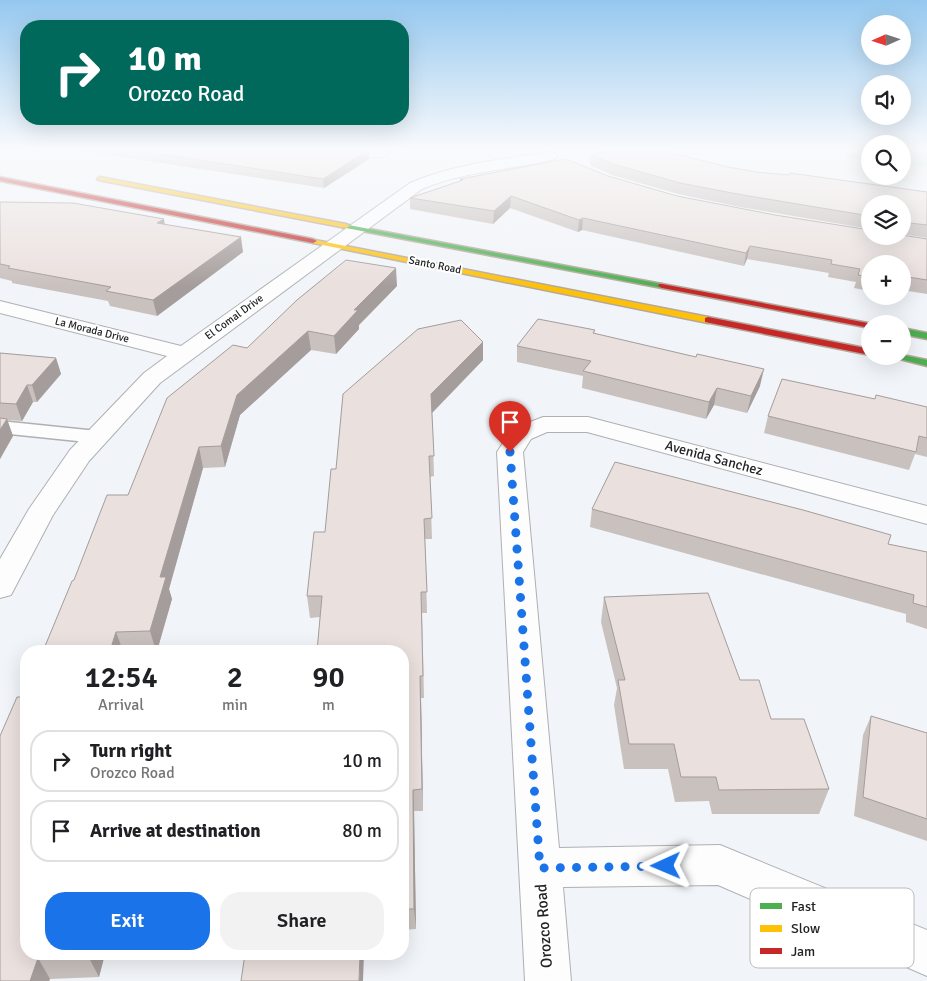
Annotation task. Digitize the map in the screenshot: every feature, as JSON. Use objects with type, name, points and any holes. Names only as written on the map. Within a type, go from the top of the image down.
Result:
[{"type":"main road","name":"Santo Road","points":[[85,196],[861,350]]},
{"type":"main road","name":"Santo Road","points":[[189,196],[861,323]]},
{"type":"main road","points":[[911,333],[927,336]]},
{"type":"main road","points":[[911,360],[927,363]]},
{"type":"street","name":"El Comal Drive","points":[[0,586],[39,515],[79,456],[152,378],[314,258],[402,196]]},
{"type":"street","name":"La Morada Drive","points":[[0,307],[185,354]]},
{"type":"street","name":"Avenida Sanchez","points":[[510,452],[521,434],[543,425],[588,424],[927,515]]},
{"type":"street","name":"Orozco Road","points":[[510,452],[548,981]]},
{"type":"street","points":[[540,868],[720,865],[774,888]]},
{"type":"street","points":[[914,947],[927,953]]},
{"type":"lane","points":[[0,427],[97,437]]},
{"type":"building","points":[[417,196],[676,196],[775,215],[861,229],[861,245],[911,245],[911,236],[927,239],[927,280],[911,277],[911,255],[861,255],[861,276],[858,275],[860,269],[831,264],[832,260],[750,246],[746,253],[583,218],[579,220],[511,196],[494,211],[410,198]]},
{"type":"building","points":[[748,196],[861,196],[861,215]]},
{"type":"building","points":[[911,196],[927,196],[927,225],[911,223]]},
{"type":"building","points":[[0,202],[73,203],[164,219],[157,223],[241,237],[153,300],[106,291],[111,287],[8,268],[10,266],[0,264]]},
{"type":"building","points":[[346,260],[396,268],[354,310],[358,310],[334,336],[308,331],[237,395],[221,446],[199,447],[160,577],[166,577],[150,631],[116,632],[112,645],[45,645],[74,580],[107,495],[128,495],[167,398],[233,345],[247,348],[297,300]]},
{"type":"building","points":[[538,319],[595,330],[593,333],[696,357],[697,354],[764,369],[751,396],[717,388],[709,402],[583,371],[591,361],[517,346]]},
{"type":"building","points":[[461,320],[483,342],[431,394],[434,456],[429,456],[432,518],[424,519],[427,592],[421,592],[423,676],[420,676],[422,789],[413,790],[414,909],[409,909],[409,645],[318,645],[322,596],[307,596],[314,532],[325,532],[331,469],[336,469],[343,394],[418,329]]},
{"type":"building","points":[[0,353],[56,358],[32,385],[27,385],[16,404],[0,403]]},
{"type":"building","points":[[782,379],[875,399],[876,395],[927,407],[927,438],[919,436],[916,452],[768,416]]},
{"type":"building","points":[[0,418],[7,419],[0,430]]},
{"type":"building","points":[[615,462],[803,510],[891,535],[888,544],[927,552],[927,607],[913,603],[914,595],[592,509]]},
{"type":"building","points":[[708,593],[740,680],[759,680],[771,719],[804,719],[829,789],[719,790],[716,777],[681,777],[674,744],[629,744],[618,680],[625,680],[604,597]]},
{"type":"building","points":[[17,697],[20,697],[20,960],[37,960],[30,981],[0,981],[0,736]]},
{"type":"building","points":[[871,716],[927,733],[927,819],[863,797]]},
{"type":"building","points":[[244,960],[360,960],[359,981],[241,981]]},
{"type":"traffic: fast","points":[[346,226],[662,286]]},
{"type":"traffic: fast","points":[[911,333],[927,336]]},
{"type":"traffic: fast","points":[[911,360],[927,363]]},
{"type":"traffic: slow","points":[[188,196],[346,226]]},
{"type":"traffic: slow","points":[[313,241],[708,320]]},
{"type":"traffic: jam","points":[[85,196],[313,241]]},
{"type":"traffic: jam","points":[[662,286],[861,323]]},
{"type":"traffic: jam","points":[[708,320],[861,350]]},
{"type":"route","points":[[510,452],[540,868],[666,866]]}]
